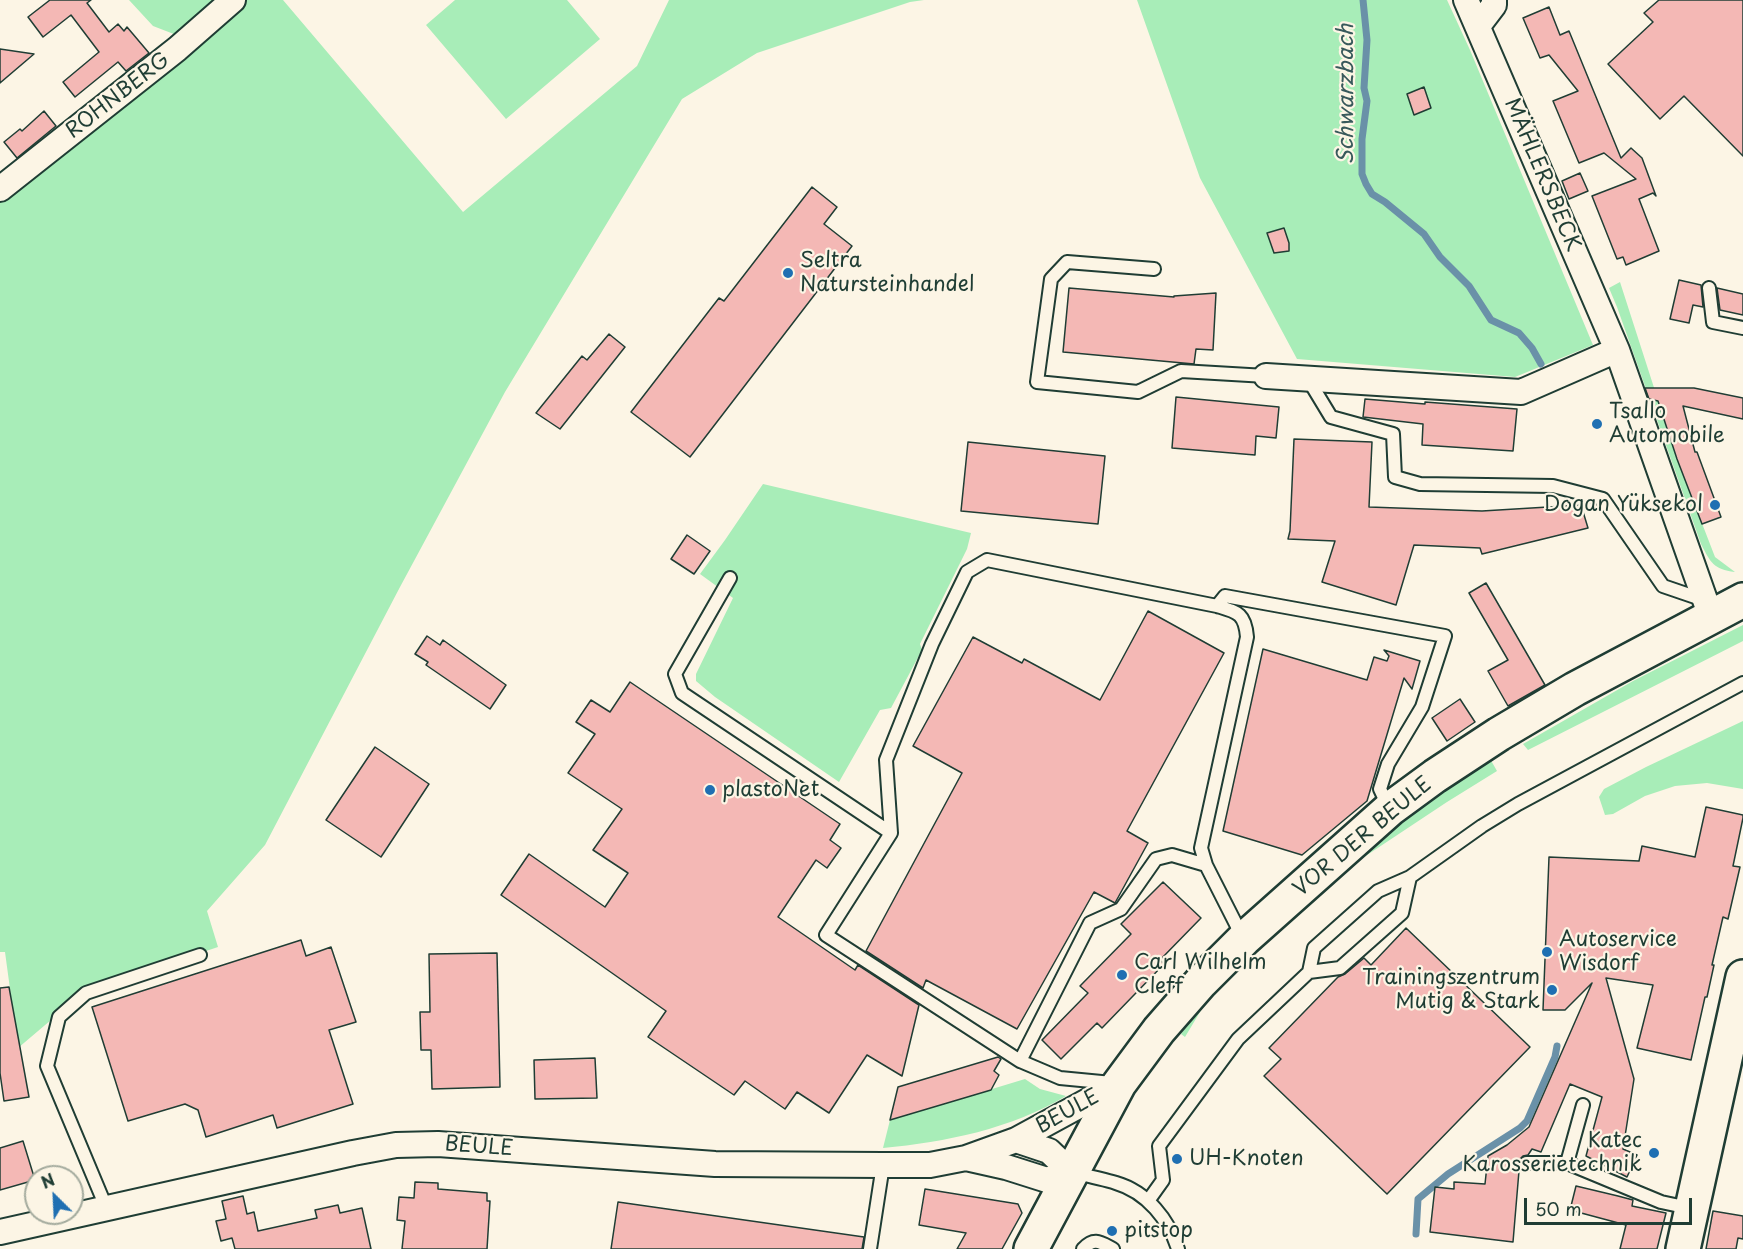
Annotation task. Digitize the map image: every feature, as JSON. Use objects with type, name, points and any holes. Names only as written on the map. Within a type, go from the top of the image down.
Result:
[{"type":"main road","name":"VOR DER BEULE","points":[[1031,1249],[1119,1084],[1159,1030],[1201,982],[1244,939],[1390,809],[1435,776],[1499,734],[1708,609],[1743,600]]},
{"type":"main road","points":[[1683,1249],[1743,977]]},
{"type":"street","name":"ROHNBERG","points":[[0,189],[177,49],[233,0]]},
{"type":"street","name":"MÄHLERSBECK","points":[[1466,0],[1617,350],[1708,609]]},
{"type":"street","points":[[1478,26],[1494,5],[1494,0]]},
{"type":"street","points":[[1266,376],[1521,392],[1617,350]]},
{"type":"street","name":"BEULE","points":[[0,1232],[396,1145],[438,1144],[715,1164],[930,1165],[966,1158],[1016,1140],[1119,1084]]},
{"type":"street","name":"BEULE","points":[[966,1158],[1047,1180],[1071,1172],[1049,1151],[1016,1140]]},
{"type":"lane","points":[[1154,269],[1067,262],[1051,279],[1037,382],[1138,392],[1181,371],[1266,376]]},
{"type":"lane","points":[[1708,288],[1713,322],[1743,328]]},
{"type":"lane","points":[[1308,379],[1331,417],[1393,434],[1395,477],[1420,484],[1553,486],[1603,499],[1663,586],[1708,609]]},
{"type":"lane","points":[[1119,1084],[1060,1078],[1020,1061],[826,935],[891,833],[886,760],[932,644],[967,572],[987,560],[1217,606],[1237,612],[1246,625],[1247,637],[1201,848],[1206,865],[1244,939]]},
{"type":"lane","points":[[730,578],[675,674],[682,693],[891,833]]},
{"type":"lane","points":[[1217,606],[1225,596],[1445,636],[1422,707],[1388,764],[1380,789],[1390,809]]},
{"type":"lane","points":[[1148,1201],[1163,1180],[1160,1146],[1238,1039],[1309,972],[1314,948],[1378,891],[1410,877],[1482,826],[1518,804],[1743,683]]},
{"type":"lane","points":[[1020,1061],[1090,923],[1121,909],[1156,859],[1172,855],[1206,865]]},
{"type":"lane","points":[[1309,972],[1340,968],[1402,913],[1410,877]]},
{"type":"lane","points":[[106,1207],[47,1066],[59,1017],[86,993],[200,955]]},
{"type":"lane","points":[[1567,1163],[1583,1105]]},
{"type":"lane","points":[[1527,1163],[1567,1163],[1661,1202],[1691,1209]]},
{"type":"lane","points":[[870,1249],[883,1165]]},
{"type":"lane","points":[[1071,1172],[1116,1183],[1148,1201],[1168,1224],[1178,1249]]},
{"type":"lane","points":[[1083,1249],[1091,1242],[1100,1242],[1113,1249]]},
{"type":"green space","points":[[129,0],[223,0],[179,36],[153,26]]},
{"type":"green space","points":[[238,0],[283,0],[463,212],[637,66],[669,0],[924,0],[910,2],[757,53],[682,99],[505,392],[265,845],[207,911],[218,947],[84,992],[18,1048],[5,952],[0,952],[0,198]]},
{"type":"green space","points":[[455,0],[567,0],[600,39],[506,119],[426,25]]},
{"type":"green space","points":[[1137,0],[1447,0],[1593,345],[1515,377],[1297,359],[1200,178]]},
{"type":"green space","points":[[1620,282],[1676,456],[1715,557],[1735,572],[1717,567],[1707,556],[1701,544],[1609,288]]},
{"type":"green space","points":[[763,484],[971,533],[967,549],[920,644],[922,650],[891,708],[880,710],[839,782],[715,697],[696,681],[696,674],[733,598],[700,574]]},
{"type":"green space","points":[[1743,625],[1743,641],[1528,750],[1523,744],[1633,681]]},
{"type":"green space","points":[[1743,721],[1743,789],[1707,783],[1675,786],[1645,796],[1613,814],[1605,815],[1599,797],[1604,789]]},
{"type":"green space","points":[[1489,757],[1497,771],[1343,871],[1217,991],[1203,1007],[1185,1037],[1181,1034],[1204,1000],[1375,837]]},
{"type":"green space","points":[[1025,1079],[1040,1089],[1066,1096],[1023,1117],[978,1132],[954,1138],[883,1148],[890,1120]]},
{"type":"building","points":[[50,0],[91,0],[87,3],[109,32],[118,24],[124,31],[127,27],[149,53],[126,71],[118,62],[75,97],[63,82],[99,52],[71,15],[43,37],[28,17]]},
{"type":"building","points":[[1659,0],[1743,0],[1743,156],[1684,96],[1660,119],[1608,64],[1653,22],[1644,13]]},
{"type":"building","points":[[1549,7],[1560,35],[1569,31],[1621,158],[1631,148],[1642,158],[1656,196],[1653,193],[1639,199],[1659,251],[1626,265],[1623,257],[1617,259],[1592,196],[1636,179],[1604,153],[1579,163],[1553,101],[1578,91],[1549,55],[1540,58],[1523,18]]},
{"type":"building","points":[[0,49],[34,54],[0,83]]},
{"type":"building","points":[[1424,87],[1431,108],[1414,115],[1407,94]]},
{"type":"building","points":[[44,111],[56,126],[17,158],[4,142],[20,129],[22,131]]},
{"type":"building","points":[[1580,173],[1588,191],[1569,199],[1562,181]]},
{"type":"building","points":[[812,187],[837,207],[824,224],[852,246],[690,457],[631,412],[719,298],[724,301]]},
{"type":"building","points":[[1284,228],[1289,251],[1274,253],[1267,233]]},
{"type":"building","points":[[1679,280],[1701,285],[1703,307],[1693,305],[1689,323],[1670,319]]},
{"type":"building","points":[[1069,288],[1174,297],[1216,293],[1213,350],[1196,349],[1194,364],[1063,352]]},
{"type":"building","points":[[1717,288],[1743,294],[1743,315],[1720,310]]},
{"type":"building","points":[[609,334],[625,347],[560,429],[536,413],[582,356],[587,360]]},
{"type":"building","points":[[1645,388],[1694,388],[1743,398],[1743,419],[1683,406],[1695,452],[1697,452],[1721,517],[1702,524],[1658,401],[1649,399]]},
{"type":"building","points":[[1176,397],[1279,407],[1276,438],[1256,436],[1255,455],[1172,448]]},
{"type":"building","points":[[1365,399],[1517,409],[1513,451],[1422,445],[1423,424],[1363,417]]},
{"type":"building","points":[[1294,439],[1372,442],[1369,507],[1482,511],[1581,505],[1588,528],[1482,554],[1480,548],[1414,545],[1396,605],[1322,582],[1335,541],[1288,539]]},
{"type":"building","points":[[968,442],[1105,456],[1098,524],[961,511]]},
{"type":"building","points":[[687,535],[710,551],[694,574],[671,559]]},
{"type":"building","points":[[1486,583],[1545,685],[1508,706],[1488,671],[1508,660],[1469,593]]},
{"type":"building","points":[[1148,611],[1224,653],[1127,831],[1148,843],[1115,903],[1094,892],[1017,1029],[926,980],[923,988],[866,951],[962,773],[913,746],[973,637],[1022,663],[1024,659],[1100,700]]},
{"type":"building","points":[[427,636],[440,645],[443,640],[506,685],[490,709],[426,665],[428,662],[415,654]]},
{"type":"building","points":[[1263,649],[1367,680],[1374,657],[1387,661],[1389,656],[1384,650],[1420,661],[1412,689],[1404,678],[1367,801],[1302,855],[1223,831]]},
{"type":"building","points":[[630,682],[840,824],[830,840],[841,848],[827,868],[816,860],[778,917],[855,970],[858,965],[919,1005],[902,1076],[867,1055],[829,1113],[797,1092],[785,1109],[745,1081],[734,1095],[648,1037],[666,1011],[501,895],[529,854],[605,907],[628,873],[593,850],[622,809],[568,773],[595,734],[576,722],[591,700],[610,712]]},
{"type":"building","points":[[1460,699],[1475,722],[1447,741],[1432,718]]},
{"type":"building","points":[[375,747],[429,784],[381,857],[326,820]]},
{"type":"building","points":[[1706,807],[1743,815],[1743,818],[1733,866],[1740,867],[1728,919],[1723,917],[1707,997],[1705,997],[1691,1060],[1637,1048],[1653,985],[1606,978],[1634,1079],[1623,1149],[1637,1155],[1627,1177],[1586,1156],[1602,1097],[1570,1084],[1541,1152],[1532,1149],[1528,1155],[1520,1159],[1513,1242],[1430,1232],[1435,1187],[1454,1189],[1454,1182],[1485,1184],[1488,1156],[1507,1145],[1529,1127],[1592,983],[1565,1010],[1543,1010],[1549,857],[1639,861],[1642,846],[1695,857]]},
{"type":"building","name":"Carl Wilhelm Cleff","points":[[1163,882],[1201,918],[1160,960],[1164,964],[1102,1028],[1097,1023],[1061,1059],[1042,1040],[1088,993],[1080,986],[1131,934],[1121,924]]},
{"type":"building","points":[[1406,928],[1530,1047],[1387,1194],[1264,1076],[1281,1059],[1269,1048],[1338,977],[1364,958],[1371,965]]},
{"type":"building","points":[[301,940],[306,956],[331,947],[356,1022],[329,1030],[353,1104],[277,1128],[273,1115],[206,1137],[198,1110],[185,1104],[128,1121],[92,1007]]},
{"type":"building","points":[[497,953],[500,1087],[432,1089],[431,1050],[421,1050],[420,1012],[430,1012],[429,954]]},
{"type":"building","points":[[9,987],[29,1097],[4,1101],[0,1073],[0,988]]},
{"type":"building","points":[[998,1057],[1001,1059],[994,1071],[999,1075],[991,1090],[890,1120],[898,1087]]},
{"type":"building","points":[[595,1058],[597,1098],[535,1099],[534,1060]]},
{"type":"building","points":[[23,1141],[30,1165],[24,1165],[24,1183],[0,1190],[0,1148]]},
{"type":"building","points":[[415,1182],[438,1183],[438,1189],[487,1193],[487,1201],[490,1201],[487,1249],[402,1249],[405,1221],[397,1220],[399,1197],[414,1198]]},
{"type":"building","points":[[1576,1186],[1633,1200],[1632,1206],[1666,1213],[1657,1249],[1620,1249],[1626,1225],[1570,1210]]},
{"type":"building","points":[[925,1189],[1018,1204],[1022,1213],[1002,1249],[957,1249],[966,1233],[919,1225]]},
{"type":"building","points":[[243,1196],[247,1214],[254,1212],[258,1231],[317,1218],[315,1210],[338,1205],[340,1213],[362,1208],[371,1249],[235,1249],[232,1238],[221,1241],[216,1221],[226,1219],[222,1201]]},
{"type":"building","points":[[618,1202],[864,1237],[862,1249],[611,1249]]},
{"type":"building","points":[[1713,1211],[1743,1216],[1743,1239],[1738,1238],[1736,1249],[1706,1249]]},
{"type":"waterway","name":"Schwarzbach","points":[[1363,0],[1367,40],[1364,88],[1367,101],[1362,139],[1362,174],[1366,184],[1372,194],[1424,234],[1440,257],[1469,286],[1491,320],[1519,333],[1532,348],[1541,364]]},
{"type":"waterway","name":"Schwarzbach","points":[[1416,1234],[1418,1199],[1448,1174],[1520,1128],[1527,1121],[1555,1057],[1557,1046]]},
{"type":"place","name":"Seltra Natursteinhandel","points":[[788,273]]},
{"type":"place","name":"Tsallo Automobile","points":[[1597,424]]},
{"type":"place","name":"Dogan Yüksekol","points":[[1715,505]]},
{"type":"place","name":"plastoNet","points":[[710,790]]},
{"type":"place","name":"Autoservice Wisdorf","points":[[1547,952]]},
{"type":"place","name":"Carl Wilhelm Cleff","points":[[1122,975]]},
{"type":"place","name":"Trainingszentrum Mutig & Stark","points":[[1552,990]]},
{"type":"place","name":"Katec Karosserietechnik","points":[[1654,1153]]},
{"type":"place","name":"UH-Knoten","points":[[1177,1159]]},
{"type":"place","name":"pitstop","points":[[1112,1231]]}]
